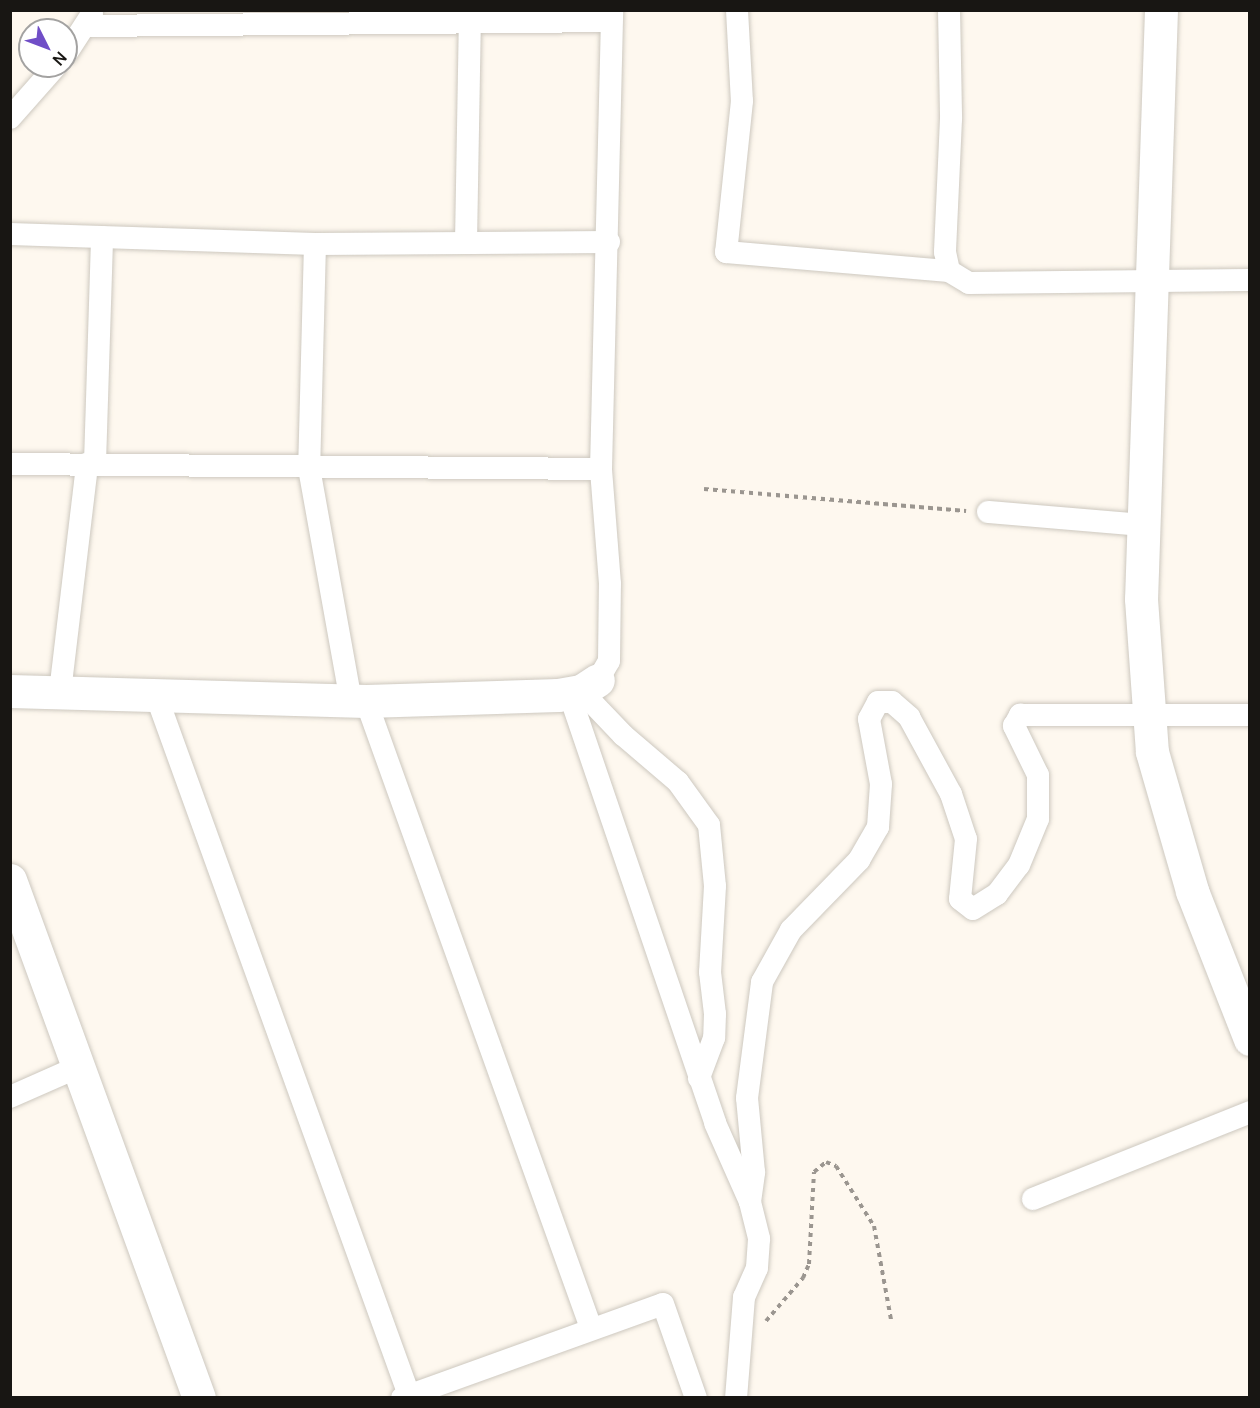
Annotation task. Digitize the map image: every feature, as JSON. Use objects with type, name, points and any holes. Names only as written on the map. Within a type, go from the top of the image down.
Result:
[{"type":"street","points":[[737,10],[742,101],[726,252],[949,271],[969,283],[1152,279],[1250,280]]},
{"type":"street","points":[[949,10],[951,118],[945,252],[949,271]]},
{"type":"street","points":[[1161,10],[1141,598],[1152,752],[1170,826],[1250,1039]]},
{"type":"street","points":[[10,691],[358,701],[583,688],[609,661],[610,584],[601,469],[609,242],[612,16],[470,22],[431,16],[90,18],[78,36]]},
{"type":"street","points":[[466,243],[470,22]]},
{"type":"street","points":[[10,118],[45,78]]},
{"type":"street","points":[[10,234],[315,244],[609,242]]},
{"type":"street","points":[[60,692],[91,464],[102,237]]},
{"type":"street","points":[[315,244],[309,468],[358,701],[591,1328]]},
{"type":"street","points":[[10,464],[601,469]]},
{"type":"street","points":[[988,512],[1143,525]]},
{"type":"street","points":[[583,688],[678,782],[709,825],[716,886],[710,972],[715,1014],[714,1038],[699,1078]]},
{"type":"street","points":[[583,688],[699,1078],[750,1202],[759,1239],[758,1258],[744,1297],[737,1352],[736,1398]]},
{"type":"street","points":[[156,695],[405,1396],[453,1389],[591,1328],[663,1304],[696,1398]]},
{"type":"street","points":[[750,1202],[753,1172],[747,1098],[762,982],[791,930],[859,860],[878,827],[881,784],[869,719],[878,702],[892,702],[909,717],[951,794],[966,839],[960,899],[973,909],[997,894],[1019,865],[1038,819],[1038,775],[1014,726],[1020,714],[1250,715]]},
{"type":"street","points":[[10,880],[199,1398]]},
{"type":"street","points":[[10,1097],[78,1067]]},
{"type":"street","points":[[1032,1198],[1250,1112]]},
{"type":"path","points":[[704,489],[988,512]]},
{"type":"path","points":[[737,1352],[803,1278],[813,1234],[814,1172],[826,1162],[836,1166],[874,1226],[891,1320]]}]
